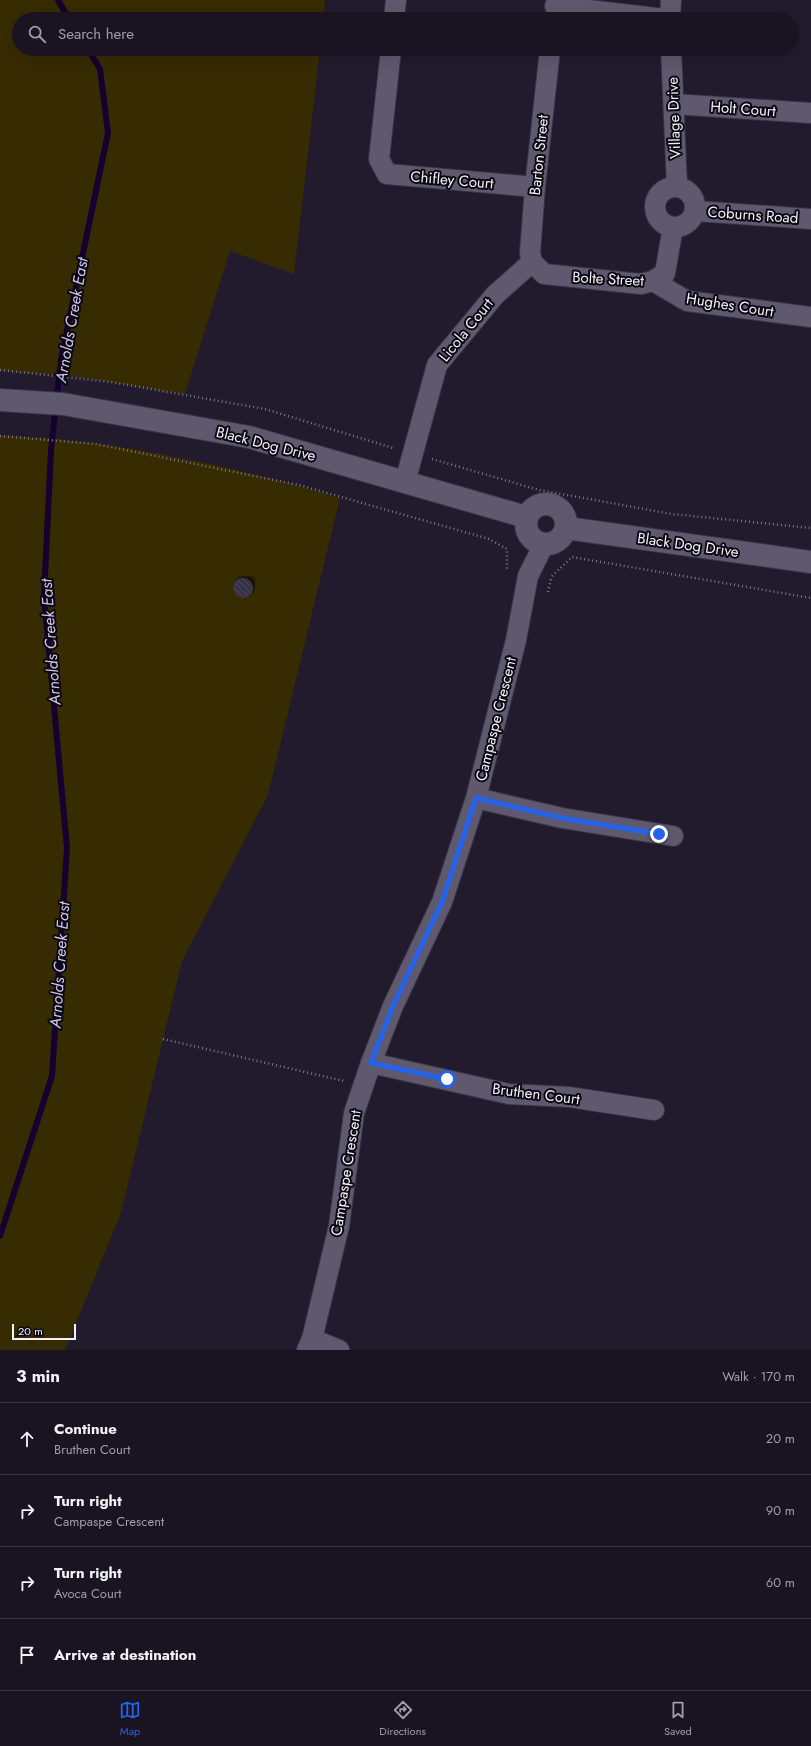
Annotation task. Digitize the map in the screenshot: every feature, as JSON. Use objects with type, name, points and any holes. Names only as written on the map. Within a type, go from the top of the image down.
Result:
[{"type":"street","points":[[395,12],[396,0]]},
{"type":"street","points":[[670,0],[670,12]]},
{"type":"street","points":[[555,8],[595,12]]},
{"type":"street","name":"Chifley Court","points":[[390,56],[379,159],[388,174],[535,187]]},
{"type":"street","name":"Barton Street","points":[[532,262],[530,253],[535,187],[549,56]]},
{"type":"street","name":"Village Drive","points":[[671,56],[677,186]]},
{"type":"street","name":"Holt Court","points":[[674,104],[811,113]]},
{"type":"street","points":[[677,186],[689,192],[694,197],[696,211],[693,218],[687,224],[680,227],[673,227],[665,225],[659,220],[655,205],[657,197],[662,191],[669,187],[677,186]]},
{"type":"street","name":"Coburns Road","points":[[696,211],[811,219]]},
{"type":"street","name":"Bolte Street","points":[[532,262],[544,274],[642,284],[653,281],[665,273],[673,227]]},
{"type":"street","name":"Licola Court","points":[[405,482],[437,366],[495,295],[532,262]]},
{"type":"street","name":"Hughes Court","points":[[653,281],[687,301],[811,317]]},
{"type":"street","name":"Black Dog Drive","points":[[9,400],[84,407],[249,437],[526,517]]},
{"type":"street","points":[[541,505],[554,506],[564,514],[566,528],[564,533],[556,542],[544,544],[533,540],[529,535],[525,524],[526,517],[530,512],[541,505]]},
{"type":"street","name":"Black Dog Drive","points":[[566,528],[811,562]]},
{"type":"street","name":"Campaspe Crescent","points":[[310,1344],[339,1226],[354,1113],[393,1006],[442,902],[476,798],[516,640],[528,576],[544,544]]},
{"type":"street","points":[[476,798],[562,818],[673,836]]},
{"type":"street","name":"Bruthen Court","points":[[371,1063],[509,1094],[569,1097],[654,1110]]},
{"type":"street","points":[[310,1344],[339,1350]]},
{"type":"path","points":[[0,370],[110,382],[266,409],[413,454],[547,492],[672,514],[811,528]]},
{"type":"path","points":[[0,436],[96,444],[299,485],[489,539],[507,549],[507,572],[528,576],[552,577],[572,557],[811,598]]},
{"type":"path","points":[[163,1039],[363,1086]]},
{"type":"shaded area","points":[[0,0],[325,0],[324,12],[12,12],[12,56],[319,56],[294,274],[230,251],[185,394],[71,376],[0,371]]},
{"type":"shaded area","points":[[0,435],[86,442],[129,448],[214,465],[340,498],[268,795],[182,961],[121,1213],[65,1350],[0,1350]]},
{"type":"building","points":[[239,578],[247,578],[253,584],[253,592],[247,598],[239,598],[233,592],[233,584]]},
{"type":"waterway","name":"Arnolds Creek East","points":[[58,0],[65,12]]},
{"type":"waterway","name":"Arnolds Creek East","points":[[0,1236],[52,1076],[67,848],[44,597],[51,450],[61,359],[108,133],[100,69],[92,56]]},
{"type":"route","points":[[447,1079],[371,1063],[393,1006],[442,902],[476,798],[562,818],[659,834]]}]
